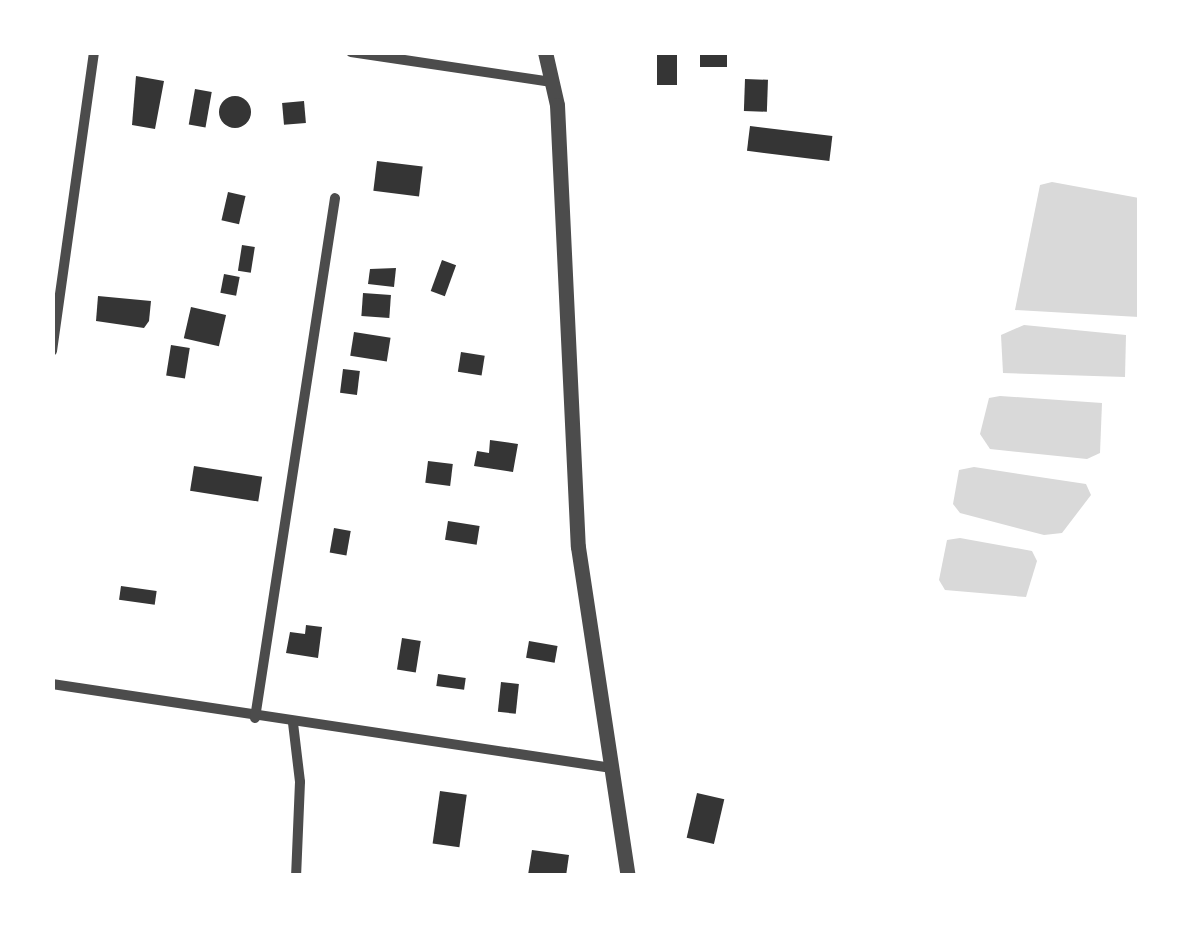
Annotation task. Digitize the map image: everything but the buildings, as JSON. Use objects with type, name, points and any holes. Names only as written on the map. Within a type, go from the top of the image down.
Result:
[{"type":"street","points":[[52,350],[94,52]]},
{"type":"street","points":[[350,52],[552,82]]},
{"type":"street","points":[[545,52],[552,82],[578,547],[628,876]]},
{"type":"street","points":[[255,718],[335,198]]},
{"type":"street","points":[[52,684],[255,718],[612,768]]},
{"type":"street","points":[[293,723],[300,782],[296,876]]},
{"type":"shaded area","points":[[1052,182],[1139,198],[1139,317],[1015,310],[1040,185]]},
{"type":"shaded area","points":[[1024,325],[1126,335],[1125,377],[1003,373],[1001,335]]},
{"type":"shaded area","points":[[989,398],[1102,403],[1100,453],[1087,459],[990,449],[980,434]]},
{"type":"shaded area","points":[[974,467],[1086,484],[1091,495],[1062,533],[1044,535],[960,513],[953,504],[959,470]]},
{"type":"shaded area","points":[[960,538],[1032,551],[1037,561],[1026,597],[945,590],[939,580],[947,540]]}]
